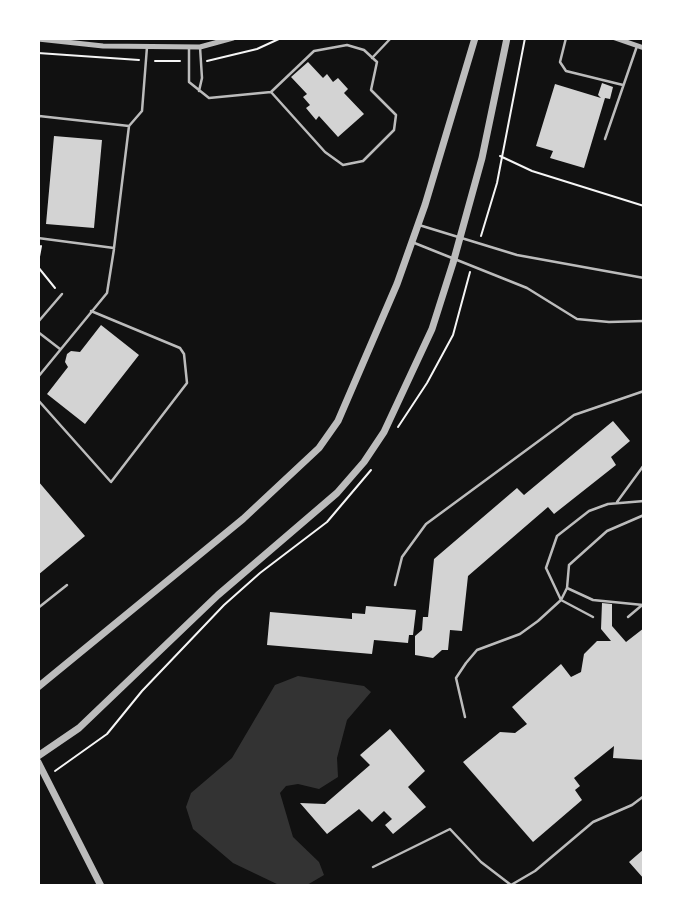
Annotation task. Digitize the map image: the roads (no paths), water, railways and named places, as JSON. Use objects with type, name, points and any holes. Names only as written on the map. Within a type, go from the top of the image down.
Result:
[{"type":"street","points":[[38,39],[139,47],[200,47],[233,38]]},
{"type":"street","points":[[38,687],[243,519],[318,448],[348,402],[412,242],[475,38]]},
{"type":"street","points":[[38,756],[79,728],[218,595],[352,478],[384,432],[432,329],[455,257],[482,158],[508,38]]},
{"type":"street","points":[[615,38],[640,47]]},
{"type":"street","points":[[38,762],[101,886]]},
{"type":"lane","points":[[139,47],[140,38]]},
{"type":"lane","points":[[372,58],[391,38]]},
{"type":"lane","points":[[566,38],[560,61],[566,71],[623,85]]},
{"type":"lane","points":[[189,47],[189,82],[209,98],[271,92],[313,51],[347,45],[365,50],[377,62],[371,90],[396,115],[394,130],[363,161],[343,165],[325,152],[271,92]]},
{"type":"lane","points":[[38,377],[107,293],[129,126],[142,111],[147,46]]},
{"type":"lane","points":[[199,91],[202,78],[200,47]]},
{"type":"lane","points":[[605,139],[623,85],[640,47]]},
{"type":"lane","points":[[38,123],[39,116],[129,126]]},
{"type":"lane","points":[[418,225],[478,245],[643,278]]},
{"type":"lane","points":[[41,238],[114,248]]},
{"type":"lane","points":[[412,242],[527,288],[578,319],[609,323],[643,321]]},
{"type":"lane","points":[[38,322],[62,294]]},
{"type":"lane","points":[[38,400],[111,482],[187,383],[184,354],[180,348],[91,311]]},
{"type":"lane","points":[[38,332],[60,349]]},
{"type":"lane","points":[[395,585],[402,556],[426,524],[574,415],[643,391]]},
{"type":"lane","points":[[617,503],[643,465]]},
{"type":"lane","points":[[593,617],[561,600],[546,568],[557,536],[589,511],[617,503],[643,502]]},
{"type":"lane","points":[[465,717],[456,678],[477,650],[520,634],[561,600],[567,588],[569,565],[607,531],[643,515]]},
{"type":"lane","points":[[38,608],[66,585]]},
{"type":"lane","points":[[567,588],[593,600],[643,604]]},
{"type":"lane","points":[[628,617],[643,604]]},
{"type":"lane","points":[[373,867],[450,829],[481,862],[511,886],[535,871],[593,822],[632,805],[643,796]]}]
